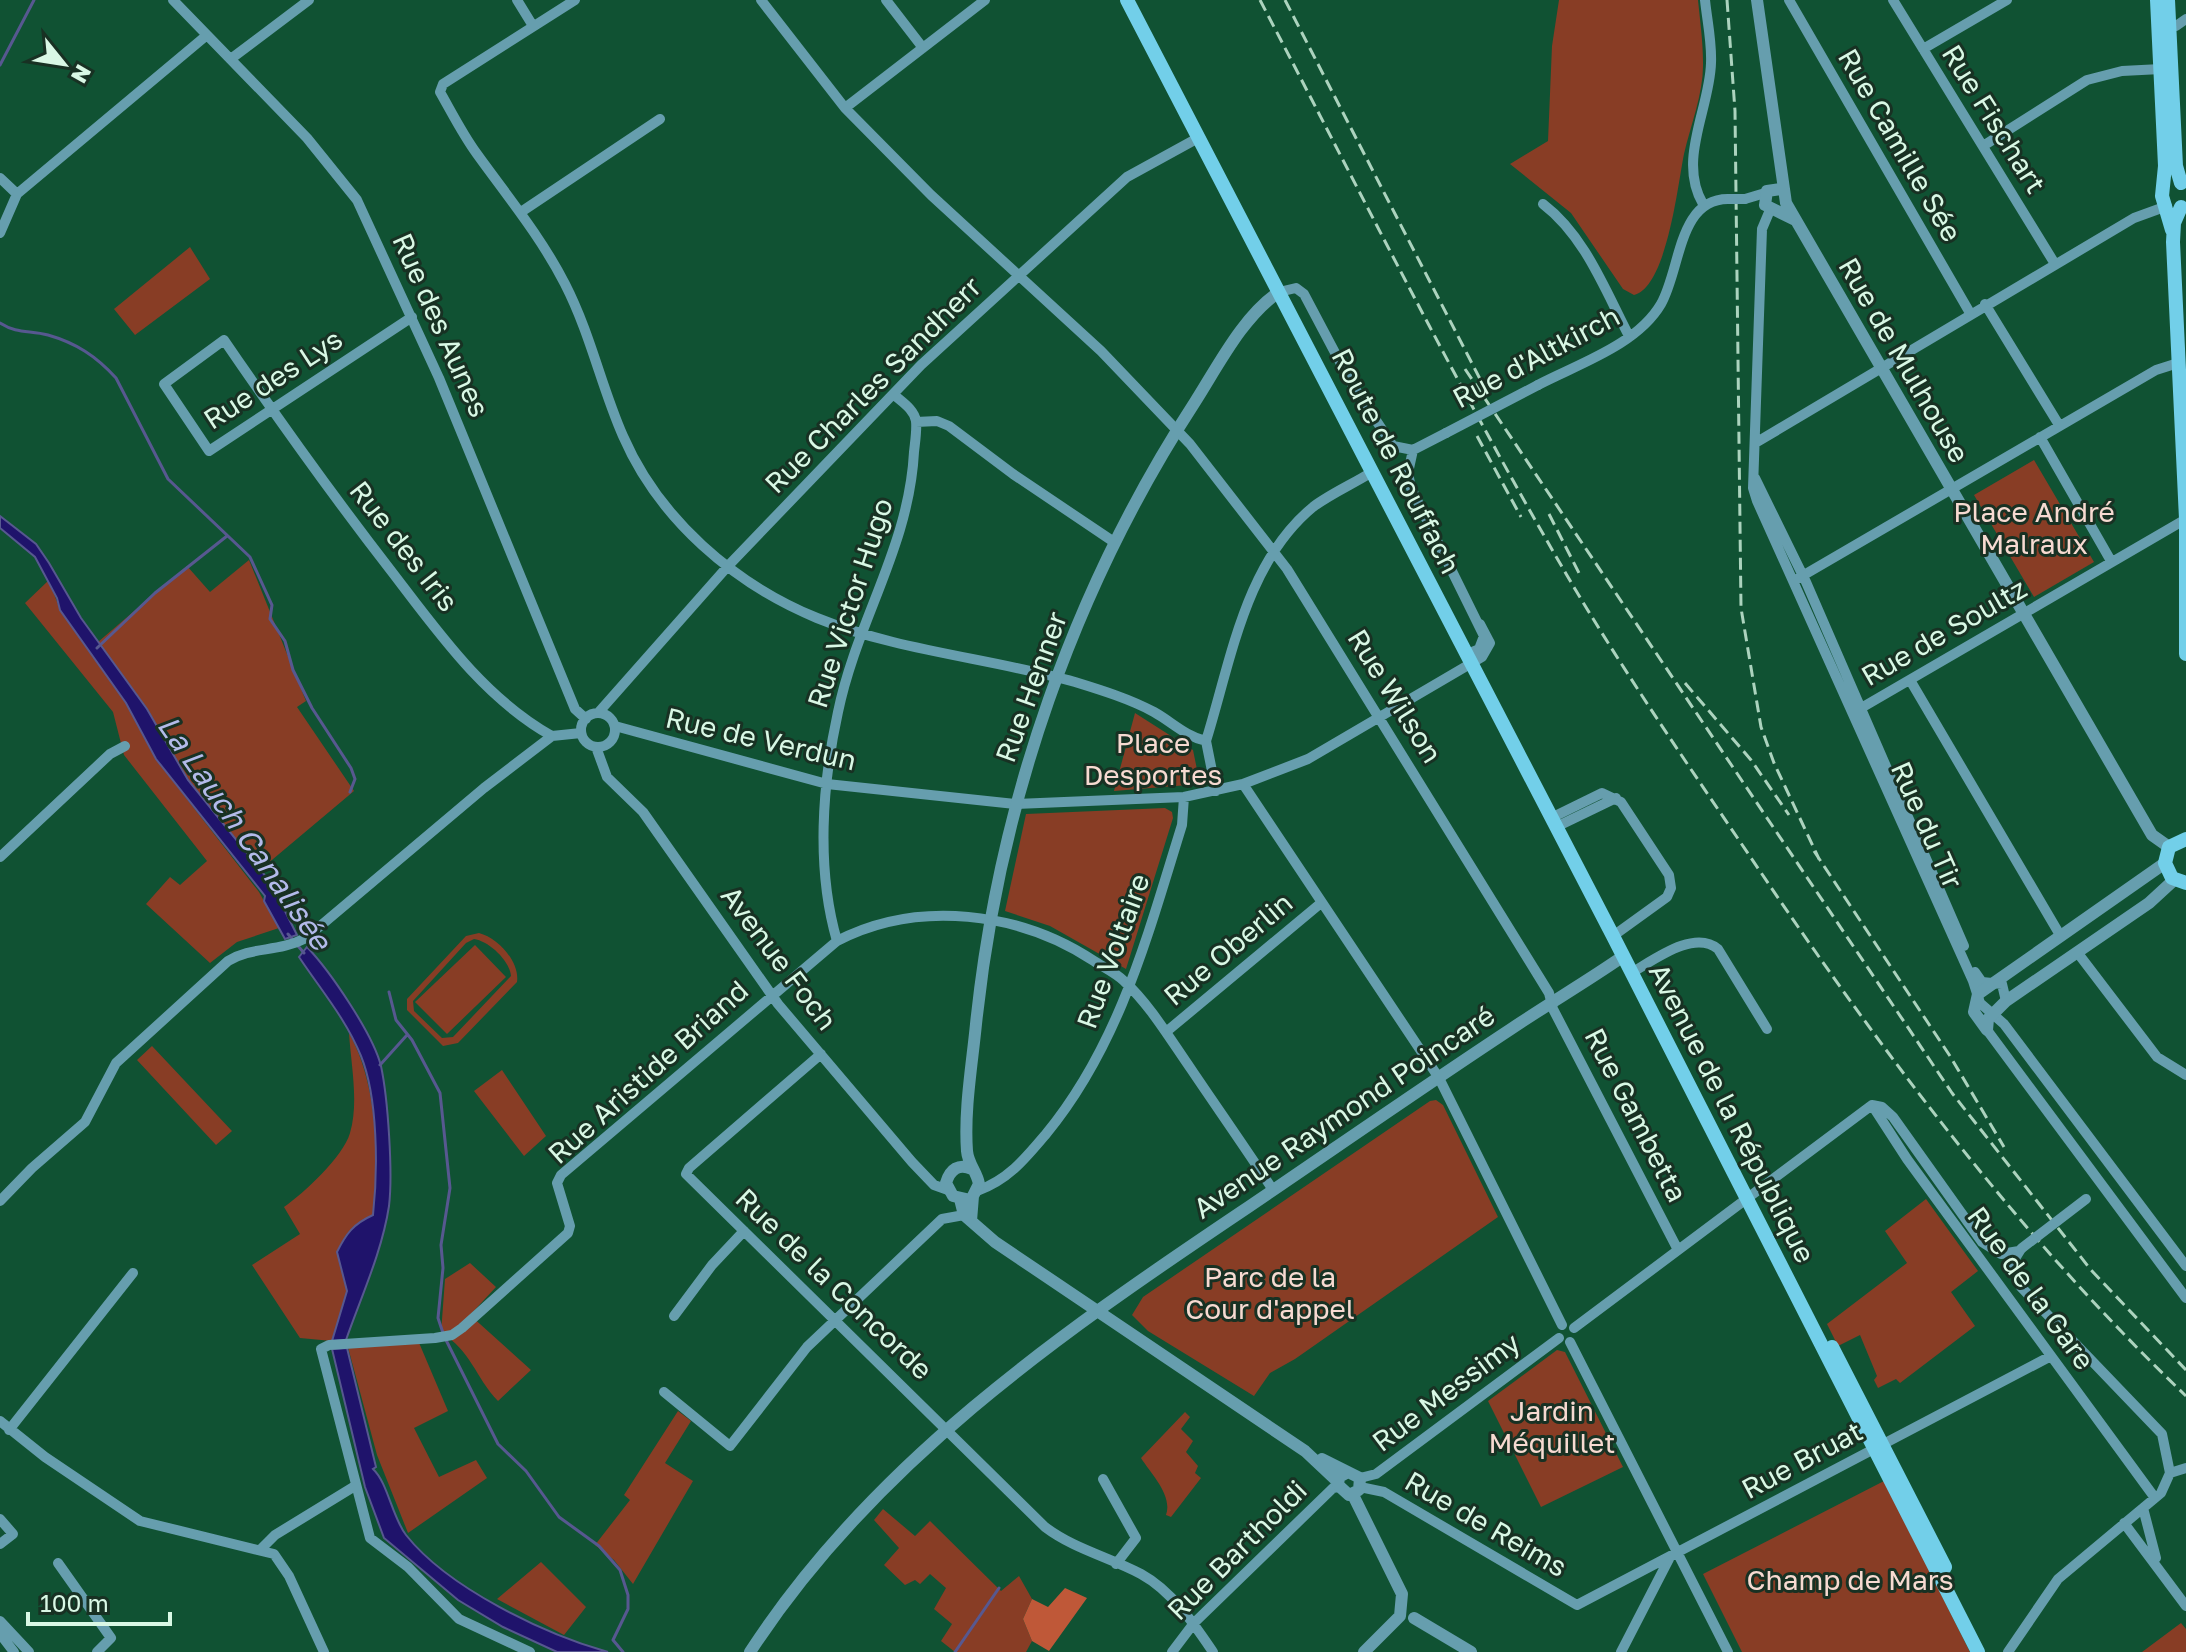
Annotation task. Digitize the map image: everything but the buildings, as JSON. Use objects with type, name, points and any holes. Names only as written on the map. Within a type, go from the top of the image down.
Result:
[{"type":"main road","name":"Route de Rouffach","points":[[1127,0],[1622,957]]},
{"type":"main road","points":[[2157,0],[2165,166],[2174,202],[2173,242],[2186,519],[2186,654]]},
{"type":"main road","points":[[2168,0],[2176,166],[2184,185],[2168,184],[2174,202]]},
{"type":"main road","points":[[2183,883],[2165,863],[2169,847],[2186,839]]},
{"type":"main road","name":"Avenue de la République","points":[[1622,957],[1634,971],[1750,1196],[1978,1652]]},
{"type":"main road","name":"Avenue de la République","points":[[1878,1448],[1988,1652]]},
{"type":"street","name":"Rue des Aunes","points":[[173,0],[307,138],[357,200],[412,317],[505,532],[575,709],[586,719]]},
{"type":"street","points":[[232,58],[309,0]]},
{"type":"street","points":[[517,0],[533,26]]},
{"type":"street","points":[[575,0],[443,84],[440,92],[475,152],[545,248],[597,356],[623,437],[645,479],[696,541],[772,596],[816,618],[861,632],[1057,678],[1151,710],[1191,737],[1206,741]]},
{"type":"street","name":"Rue Wilson","points":[[761,0],[845,108],[931,195],[1020,273],[1176,430],[1274,552],[1380,718],[1552,1002]]},
{"type":"street","points":[[886,0],[923,48]]},
{"type":"street","points":[[845,108],[985,0]]},
{"type":"street","points":[[1705,0],[1711,64],[1694,152],[1695,184],[1703,204],[1729,199],[1774,200],[1780,167],[1757,0]]},
{"type":"street","name":"Rue Camille Sée","points":[[1789,0],[1970,313]]},
{"type":"street","name":"Rue Fischart","points":[[1893,0],[2055,264]]},
{"type":"street","points":[[1923,49],[2007,0]]},
{"type":"street","points":[[2169,26],[2176,26],[2186,19]]},
{"type":"street","points":[[0,233],[17,194],[207,35]]},
{"type":"street","points":[[1983,146],[2087,80],[2122,71],[2161,69]]},
{"type":"street","points":[[521,212],[660,119]]},
{"type":"street","name":"Rue Charles Sandherr","points":[[598,713],[728,566],[893,394],[1127,177],[1198,138]]},
{"type":"street","points":[[0,178],[17,194]]},
{"type":"street","name":"Rue de Mulhouse","points":[[1774,200],[1798,222],[1880,370],[2152,835],[2169,847]]},
{"type":"street","name":"Rue du Tir","points":[[1774,200],[1762,229],[1757,442],[1753,488],[1792,582],[1857,711]]},
{"type":"street","points":[[1757,442],[2134,218],[2174,202]]},
{"type":"street","points":[[1543,204],[1561,218],[1580,244],[1629,336]]},
{"type":"street","name":"Rue d'Altkirch","points":[[1413,450],[1629,336],[1652,317],[1663,300],[1690,221],[1703,204]]},
{"type":"street","name":"Route de Rouffach","points":[[1279,292],[1296,288],[1304,294],[1350,381],[1384,436],[1399,449],[1413,450],[1408,473],[1411,488],[1480,624],[1486,646],[1469,659]]},
{"type":"street","name":"Rue Henner","points":[[970,1196],[967,1151],[971,1074],[989,919],[1015,804],[1057,678],[1114,542],[1176,430],[1226,354],[1268,300],[1279,292]]},
{"type":"street","points":[[1985,304],[2059,425]]},
{"type":"street","name":"Rue des Lys","points":[[224,340],[164,384],[209,451],[412,317]]},
{"type":"street","name":"Rue des Iris","points":[[224,340],[359,530],[462,658],[507,706],[552,736]]},
{"type":"street","points":[[1792,582],[1953,491],[2059,425],[2156,370],[2178,363]]},
{"type":"street","points":[[893,394],[912,411],[916,422],[937,421],[949,426],[1024,482],[1114,542]]},
{"type":"street","name":"Rue Victor Hugo","points":[[837,941],[830,916],[825,860],[827,784],[838,713],[861,632],[902,532],[913,469],[916,422]]},
{"type":"street","points":[[2040,437],[2111,561]]},
{"type":"street","points":[[1216,791],[1206,741],[1242,621],[1274,552],[1314,507],[1372,472]]},
{"type":"street","name":"Rue du Tir","points":[[1755,478],[1803,575],[1857,711],[1978,994],[1974,1012],[2186,1298]]},
{"type":"street","name":"Rue de Soultz","points":[[1857,711],[2186,519]]},
{"type":"street","name":"Rue de Verdun","points":[[613,726],[827,784],[1015,804],[1184,797],[1243,784],[1308,759],[1380,718],[1469,659]]},
{"type":"street","points":[[1910,680],[2060,935]]},
{"type":"street","points":[[611,700],[613,726],[600,746],[584,740],[581,733],[586,719],[598,713],[613,726]]},
{"type":"street","points":[[0,1201],[85,1122],[116,1063],[228,961],[243,952],[288,947],[306,938],[484,788],[552,736],[581,733]]},
{"type":"street","points":[[0,857],[110,754],[125,746]]},
{"type":"street","name":"Avenue Foch","points":[[600,746],[607,777],[643,812],[772,994],[934,1185],[948,1190]]},
{"type":"street","points":[[1243,784],[1439,1078],[1562,1325],[1574,1328]]},
{"type":"street","name":"Rue Voltaire","points":[[970,1196],[1022,1163],[1058,1119],[1100,1053],[1131,990],[1182,825],[1184,797]]},
{"type":"street","points":[[1554,822],[1616,798],[1669,875],[1669,892],[1613,936]]},
{"type":"street","points":[[2165,863],[1978,994],[1982,1006],[1993,1012],[2186,1266]]},
{"type":"street","points":[[1987,1030],[1993,1012],[2006,1001],[2183,883]]},
{"type":"street","name":"Rue Oberlin","points":[[1166,1032],[1321,903]]},
{"type":"street","name":"Rue du Tir","points":[[1941,906],[1979,979],[1993,981]]},
{"type":"street","name":"Rue Aristide Briand","points":[[355,1486],[325,1347],[446,1336],[568,1233],[570,1226],[557,1183],[561,1175],[772,994],[837,941],[855,932],[904,921],[956,917],[989,919],[1038,931],[1071,946],[1124,981],[1166,1032],[1273,1190]]},
{"type":"street","points":[[1634,971],[1691,942],[1710,942],[1722,955],[1767,1029]]},
{"type":"street","points":[[2077,952],[2157,1057],[2186,1075]]},
{"type":"street","name":"Avenue Raymond Poincaré","points":[[750,1652],[835,1540],[947,1429],[1095,1311],[1622,957]]},
{"type":"street","points":[[1993,981],[2005,989],[2006,1001]]},
{"type":"street","name":"Rue Gambetta","points":[[1552,1002],[1678,1250]]},
{"type":"street","name":"Rue de la Concorde","points":[[821,1054],[689,1168],[686,1174],[1045,1527],[1064,1541],[1160,1587],[1194,1623],[1213,1652]]},
{"type":"street","points":[[1574,1328],[1870,1106]]},
{"type":"street","name":"Rue de la Gare","points":[[1870,1106],[1882,1107],[1893,1117],[1982,1242],[2001,1254],[2019,1251],[2014,1271],[2021,1287],[2162,1434],[2170,1473]]},
{"type":"street","name":"Rue de la Gare","points":[[1870,1106],[2155,1498]]},
{"type":"street","points":[[2086,1199],[2092,1186],[2088,1169]]},
{"type":"street","points":[[926,1175],[948,1175],[970,1170],[997,1181]]},
{"type":"street","points":[[948,1175],[948,1190],[970,1196],[968,1218]]},
{"type":"street","points":[[2019,1251],[2086,1199],[2095,1197],[2113,1203]]},
{"type":"street","points":[[664,1392],[730,1446],[807,1347],[835,1318],[942,1219],[968,1218],[995,1242],[1095,1311],[1355,1483],[1402,1594],[1401,1612]]},
{"type":"street","points":[[674,1316],[712,1265],[744,1231]]},
{"type":"street","points":[[9,1430],[133,1273]]},
{"type":"street","points":[[1562,1325],[1557,1332],[1559,1338],[1570,1342],[1674,1555],[1728,1652]]},
{"type":"street","points":[[1570,1342],[1576,1335],[1574,1328]]},
{"type":"street","name":"Rue Messimy","points":[[1355,1483],[1376,1474],[1559,1338]]},
{"type":"street","name":"Rue Bruat","points":[[1674,1555],[2051,1356]]},
{"type":"street","points":[[0,1421],[140,1521],[274,1554],[289,1576],[324,1652]]},
{"type":"street","points":[[1305,1451],[1345,1494],[1355,1483]]},
{"type":"street","points":[[2014,1649],[2058,1579],[2155,1498],[2166,1487],[2170,1473],[2186,1468]]},
{"type":"street","points":[[1103,1479],[1136,1538],[1116,1564]]},
{"type":"street","points":[[1338,1484],[1355,1483]]},
{"type":"street","name":"Rue de Reims","points":[[1355,1483],[1384,1492],[1577,1605],[1674,1555]]},
{"type":"street","name":"Rue Bartholdi","points":[[1172,1652],[1194,1623],[1338,1484]]},
{"type":"street","points":[[261,1549],[275,1535],[355,1486],[370,1538],[376,1544],[408,1567],[459,1619],[530,1652]]},
{"type":"street","points":[[2143,1508],[2157,1564]]},
{"type":"street","points":[[0,1519],[13,1534],[0,1544]]},
{"type":"street","points":[[2124,1523],[2186,1606]]},
{"type":"street","points":[[1621,1652],[1674,1555]]},
{"type":"street","points":[[58,1563],[111,1638],[97,1652]]},
{"type":"street","points":[[1364,1652],[1401,1612],[1413,1608],[1414,1618],[1471,1652]]},
{"type":"street","points":[[3,1624],[4,1639],[14,1652]]},
{"type":"street","points":[[3,1624],[29,1652]]},
{"type":"green space","points":[[1559,0],[1698,0],[1703,62],[1699,96],[1663,255],[1645,288],[1634,295],[1623,289],[1571,213],[1510,164],[1548,141],[1552,46]]},
{"type":"green space","points":[[190,247],[210,279],[135,335],[114,309]]},
{"type":"green space","name":"Place André Malraux","points":[[2034,460],[2094,562],[2034,597],[1974,495]]},
{"type":"green space","points":[[249,560],[306,701],[297,707],[354,791],[260,870],[188,780],[147,708],[98,642],[187,566],[210,592]]},
{"type":"green space","points":[[49,580],[60,610],[126,703],[156,759],[259,892],[279,928],[237,942],[210,963],[146,904],[170,877],[180,885],[207,861],[124,755],[113,712],[25,603]]},
{"type":"green space","name":"Place Desportes","points":[[1135,713],[1193,750],[1200,784],[1114,791]]},
{"type":"green space","points":[[1165,808],[1172,812],[1173,818],[1126,969],[1050,926],[1005,911],[1026,814]]},
{"type":"green space","points":[[479,933],[500,945],[515,967],[517,982],[458,1043],[443,1046],[407,1010],[407,999],[466,936]],"holes":[[[474,939],[503,958],[511,976],[453,1037],[442,1038],[414,1011],[413,1001],[466,943]]]},
{"type":"green space","points":[[475,945],[506,977],[447,1034],[415,1002]]},
{"type":"green space","points":[[349,1033],[359,1053],[371,1098],[376,1146],[373,1215],[351,1230],[337,1252],[347,1291],[332,1341],[300,1338],[252,1265],[300,1234],[284,1207],[312,1184],[340,1153],[350,1133],[354,1096]]},
{"type":"green space","points":[[152,1046],[232,1131],[216,1145],[137,1060]]},
{"type":"green space","points":[[502,1070],[546,1136],[524,1156],[474,1091]]},
{"type":"green space","name":"Parc de la Cour d'appel","points":[[1436,1100],[1443,1105],[1498,1217],[1295,1359],[1270,1373],[1254,1396],[1148,1331],[1132,1315],[1143,1297],[1430,1101]]},
{"type":"green space","points":[[1926,1199],[1978,1271],[1951,1292],[1975,1326],[1900,1383],[1896,1379],[1878,1388],[1874,1380],[1877,1376],[1860,1335],[1838,1346],[1827,1324],[1907,1263],[1885,1231]]},
{"type":"green space","points":[[470,1263],[496,1287],[470,1315],[531,1370],[498,1401],[459,1347],[441,1333],[445,1279]]},
{"type":"green space","points":[[417,1338],[448,1411],[414,1428],[439,1477],[476,1460],[487,1478],[408,1533],[377,1455],[346,1340]]},
{"type":"green space","name":"Jardin Méquillet","points":[[1557,1350],[1565,1352],[1623,1467],[1541,1507],[1488,1401]]},
{"type":"green space","points":[[678,1411],[691,1421],[665,1463],[693,1481],[633,1584],[614,1560],[595,1545],[630,1500],[624,1495]]},
{"type":"green space","points":[[1185,1412],[1190,1417],[1181,1429],[1193,1441],[1186,1452],[1198,1466],[1195,1473],[1201,1478],[1171,1517],[1166,1515],[1164,1492],[1141,1458]]},
{"type":"green space","name":"Champ de Mars","points":[[1884,1481],[1970,1652],[1742,1652],[1703,1574]]},
{"type":"green space","points":[[883,1509],[915,1536],[930,1521],[1001,1591],[1019,1576],[1032,1599],[1023,1619],[1032,1641],[1026,1652],[955,1652],[941,1641],[952,1624],[934,1609],[946,1588],[930,1574],[920,1584],[915,1580],[905,1585],[884,1565],[899,1548],[874,1520]]},
{"type":"green space","points":[[541,1562],[586,1607],[564,1635],[497,1599]]},
{"type":"green space","points":[[2181,1623],[2186,1629],[2186,1652],[2142,1652]]},
{"type":"shaded area","points":[[0,516],[36,544],[81,618],[147,709],[188,780],[271,883],[297,935],[285,939],[264,901],[265,896],[156,759],[126,703],[60,610],[57,598],[35,557],[0,528]]},
{"type":"shaded area","points":[[307,947],[338,987],[369,1037],[381,1066],[388,1116],[390,1175],[386,1223],[346,1340],[332,1341],[347,1291],[337,1252],[351,1230],[373,1215],[376,1177],[374,1113],[367,1073],[355,1042],[299,957]]},
{"type":"shaded area","points":[[347,1348],[376,1467],[373,1469],[383,1483],[406,1535],[424,1555],[471,1591],[555,1634],[608,1652],[557,1652],[503,1627],[458,1600],[384,1538],[365,1487],[332,1349]]},
{"type":"shaded area","points":[[1065,1588],[1087,1598],[1049,1651],[1032,1641],[1023,1619],[1032,1599],[1048,1607]]},
{"type":"waterway","points":[[0,65],[34,0]]},
{"type":"waterway","points":[[0,323],[12,329],[68,342],[108,370],[116,378],[168,479],[250,557],[272,605],[270,619],[285,641],[293,670],[312,708],[351,768],[355,779],[350,792]]},
{"type":"waterway","points":[[97,648],[155,593],[227,536]]},
{"type":"waterway","name":"La Lauch Canalisée","points":[[288,934],[304,953]]},
{"type":"waterway","points":[[389,992],[396,1020],[412,1040],[440,1093],[450,1188],[441,1245],[443,1268],[438,1318],[443,1333]]},
{"type":"waterway","points":[[380,1065],[407,1035]]},
{"type":"waterway","points":[[446,1340],[498,1444],[526,1471],[559,1517],[599,1546],[620,1570],[628,1595],[628,1609],[613,1640],[623,1652]]},
{"type":"waterway","points":[[955,1652],[999,1588]]},
{"type":"railway","points":[[1260,0],[1533,517],[1622,665],[1671,739],[1817,954],[1964,1152],[2071,1277],[2186,1396]]},
{"type":"railway","points":[[1285,0],[1480,379]]},
{"type":"railway","points":[[1727,0],[1735,111],[1741,608],[1761,727],[1774,763],[1819,859]]},
{"type":"railway","points":[[1465,369],[1952,1093],[2091,1270],[2186,1370]]},
{"type":"railway","points":[[1477,436],[1521,517]]},
{"type":"railway","points":[[1549,514],[1580,575]]},
{"type":"railway","points":[[1685,683],[1751,760],[1789,815]]},
{"type":"railway","points":[[1814,851],[1950,1056],[2004,1147]]}]
